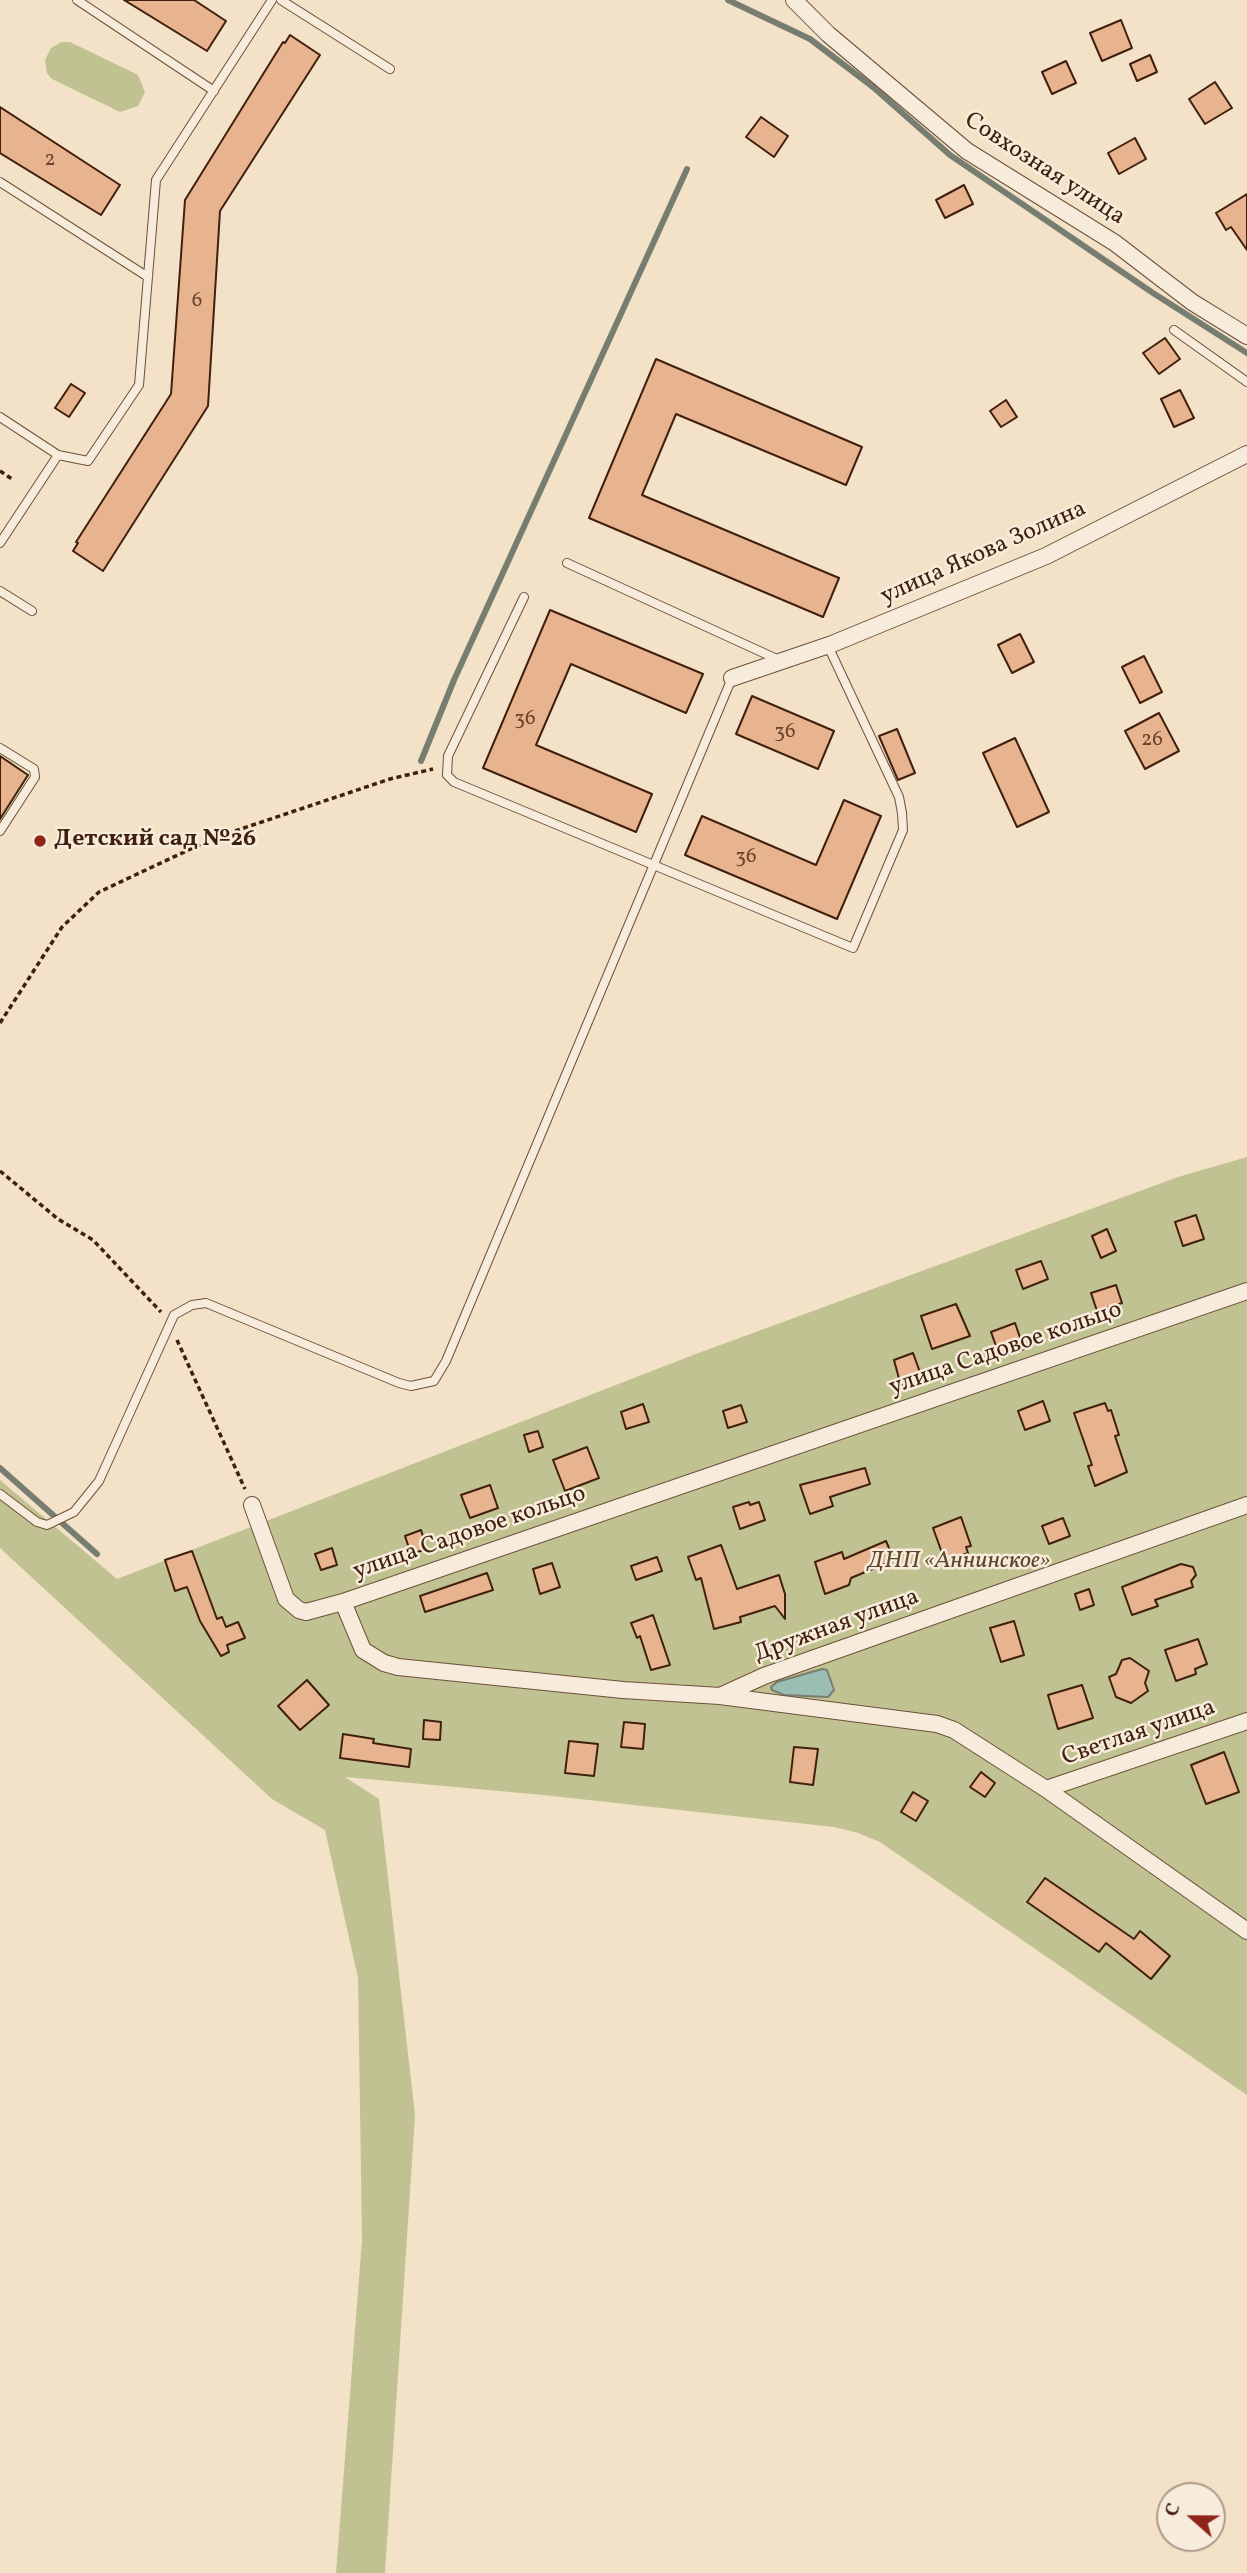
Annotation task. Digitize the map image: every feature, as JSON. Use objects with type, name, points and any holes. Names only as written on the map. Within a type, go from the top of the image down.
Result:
[{"type":"street","name":"Совхозная улица","points":[[794,0],[828,34],[967,151],[1115,243],[1192,302],[1247,336]]},
{"type":"street","name":"улица Якова Золина","points":[[732,678],[828,646],[1046,556],[1247,454]]},
{"type":"street","name":"улица Садовое кольцо","points":[[1247,1291],[343,1602],[363,1650],[384,1663],[398,1667],[624,1690],[720,1696],[937,1724],[954,1730],[1046,1789],[1247,1931]]},
{"type":"street","points":[[252,1505],[286,1599],[299,1610],[306,1612],[343,1602]]},
{"type":"street","name":"Дружная улица","points":[[720,1696],[764,1676],[1247,1505]]},
{"type":"street","name":"Светлая улица","points":[[1046,1789],[1247,1721]]},
{"type":"lane","points":[[77,0],[214,91]]},
{"type":"lane","points":[[0,417],[58,455],[88,461],[139,385],[156,180],[272,0]]},
{"type":"lane","points":[[281,0],[390,69]]},
{"type":"lane","points":[[0,182],[148,278]]},
{"type":"lane","points":[[1174,330],[1247,382]]},
{"type":"lane","points":[[0,543],[58,455]]},
{"type":"lane","points":[[567,563],[781,661]]},
{"type":"lane","points":[[0,591],[32,611]]},
{"type":"lane","points":[[524,597],[445,766],[447,775],[454,782],[853,948],[903,830],[902,813],[899,797],[828,646]]},
{"type":"lane","points":[[0,1494],[37,1522],[47,1525],[74,1512],[99,1481],[170,1323],[181,1310],[206,1303],[399,1383],[411,1386],[434,1381],[446,1362],[732,678]]},
{"type":"lane","points":[[0,748],[34,769],[35,778],[0,831]]},
{"type":"path","points":[[0,471],[12,479]]},
{"type":"path","points":[[0,1023],[62,927],[99,892],[214,838],[390,779],[445,766]]},
{"type":"path","points":[[0,1171],[58,1219],[93,1240],[170,1323],[252,1505]]},
{"type":"green space","points":[[62,42],[70,42],[138,75],[145,92],[138,106],[120,112],[52,79],[47,73],[45,60],[51,48]]},
{"type":"green space","name":"ДНП «Аннинское»","points":[[1247,1157],[1247,2095],[880,1842],[858,1833],[834,1827],[543,1795],[345,1777],[379,1799],[415,2115],[385,2573],[336,2573],[362,2240],[358,1978],[325,1830],[272,1799],[0,1548],[0,1480],[117,1579],[693,1355],[1178,1177]]},
{"type":"water","points":[[822,1669],[827,1670],[834,1690],[828,1697],[784,1695],[772,1690],[771,1687],[777,1682]]},
{"type":"building","points":[[124,0],[194,0],[226,21],[207,51]]},
{"type":"building","points":[[1121,20],[1132,48],[1102,61],[1090,33]]},
{"type":"building","points":[[290,35],[320,55],[220,211],[208,406],[103,571],[73,551],[78,543],[76,542],[171,394],[185,200],[283,42],[285,43]]},
{"type":"building","points":[[1150,55],[1157,72],[1137,81],[1130,64]]},
{"type":"building","points":[[1066,61],[1076,83],[1052,94],[1042,72]]},
{"type":"building","points":[[1215,82],[1232,108],[1205,124],[1189,99]]},
{"type":"building","points":[[0,107],[120,185],[101,215],[0,153]]},
{"type":"building","points":[[761,117],[788,136],[774,157],[746,137]]},
{"type":"building","points":[[1135,138],[1146,159],[1119,174],[1108,153]]},
{"type":"building","points":[[964,185],[973,204],[945,218],[936,200]]},
{"type":"building","points":[[1247,194],[1247,250],[1231,227],[1226,230],[1216,213]]},
{"type":"building","points":[[1165,338],[1180,359],[1159,374],[1143,353]]},
{"type":"building","points":[[656,359],[862,447],[846,485],[676,414],[642,495],[839,578],[823,617],[589,518]]},
{"type":"building","points":[[71,384],[85,393],[69,417],[55,408]]},
{"type":"building","points":[[1180,390],[1194,418],[1174,427],[1161,399]]},
{"type":"building","points":[[1006,400],[1017,417],[1001,427],[990,411]]},
{"type":"building","points":[[550,610],[703,674],[686,713],[571,664],[536,745],[652,794],[636,832],[483,768]]},
{"type":"building","points":[[1020,634],[1034,662],[1012,673],[998,645]]},
{"type":"building","points":[[1144,656],[1162,692],[1140,703],[1122,667]]},
{"type":"building","points":[[752,696],[834,731],[818,769],[736,734]]},
{"type":"building","points":[[1159,713],[1179,751],[1145,769],[1125,731]]},
{"type":"building","points":[[897,729],[915,773],[898,780],[879,736]]},
{"type":"building","points":[[1015,738],[1049,812],[1017,827],[983,753]]},
{"type":"building","points":[[0,756],[28,775],[0,819]]},
{"type":"building","points":[[844,800],[881,816],[837,919],[685,855],[702,816],[816,865]]},
{"type":"building","points":[[1196,1215],[1204,1239],[1183,1246],[1175,1222]]},
{"type":"building","points":[[1107,1229],[1116,1251],[1101,1258],[1092,1236]]},
{"type":"building","points":[[1041,1261],[1048,1279],[1023,1289],[1016,1270]]},
{"type":"building","points":[[1116,1285],[1122,1303],[1097,1311],[1091,1293]]},
{"type":"building","points":[[956,1304],[970,1336],[932,1349],[921,1316]]},
{"type":"building","points":[[1015,1323],[1024,1349],[1000,1357],[991,1332]]},
{"type":"building","points":[[913,1353],[922,1378],[901,1386],[894,1360]]},
{"type":"building","points":[[1043,1401],[1050,1421],[1025,1430],[1018,1411]]},
{"type":"building","points":[[1105,1403],[1108,1411],[1111,1410],[1119,1435],[1115,1436],[1127,1472],[1095,1486],[1088,1466],[1092,1465],[1074,1413]]},
{"type":"building","points":[[643,1404],[649,1422],[626,1429],[621,1412]]},
{"type":"building","points":[[741,1405],[747,1422],[728,1428],[723,1411]]},
{"type":"building","points":[[538,1431],[543,1447],[529,1452],[524,1435]]},
{"type":"building","points":[[587,1447],[599,1478],[565,1491],[553,1460]]},
{"type":"building","points":[[865,1468],[870,1484],[830,1497],[833,1506],[810,1514],[800,1485]]},
{"type":"building","points":[[490,1485],[498,1508],[470,1518],[461,1495]]},
{"type":"building","points":[[749,1502],[750,1505],[759,1502],[765,1520],[740,1529],[733,1507]]},
{"type":"building","points":[[961,1517],[971,1546],[966,1547],[968,1553],[945,1561],[933,1528]]},
{"type":"building","points":[[1063,1518],[1070,1536],[1049,1544],[1042,1526]]},
{"type":"building","points":[[421,1530],[427,1549],[411,1554],[405,1536]]},
{"type":"building","points":[[886,1541],[894,1560],[851,1578],[849,1585],[825,1594],[815,1562],[842,1552],[844,1559]]},
{"type":"building","points":[[721,1545],[737,1589],[779,1575],[785,1594],[785,1619],[775,1606],[740,1617],[741,1622],[714,1629],[701,1578],[696,1580],[688,1557]]},
{"type":"building","points":[[332,1548],[337,1565],[321,1570],[315,1554]]},
{"type":"building","points":[[192,1551],[217,1619],[222,1617],[226,1627],[238,1622],[245,1638],[227,1645],[229,1652],[221,1656],[200,1621],[187,1587],[175,1591],[165,1560]]},
{"type":"building","points":[[657,1557],[662,1571],[636,1580],[631,1566]]},
{"type":"building","points":[[552,1563],[560,1587],[540,1594],[533,1569]]},
{"type":"building","points":[[1181,1564],[1193,1567],[1196,1575],[1191,1581],[1193,1587],[1155,1600],[1158,1606],[1132,1615],[1122,1587]]},
{"type":"building","points":[[487,1573],[493,1590],[425,1612],[420,1596]]},
{"type":"building","points":[[1089,1589],[1094,1605],[1080,1610],[1075,1594]]},
{"type":"building","points":[[653,1615],[670,1665],[651,1670],[640,1636],[637,1638],[631,1623]]},
{"type":"building","points":[[1014,1621],[1024,1655],[1001,1662],[990,1628]]},
{"type":"building","points":[[1198,1639],[1207,1664],[1195,1669],[1196,1674],[1176,1681],[1165,1650]]},
{"type":"building","points":[[1130,1658],[1149,1671],[1145,1683],[1148,1691],[1131,1703],[1116,1697],[1109,1677],[1116,1674],[1122,1660]]},
{"type":"building","points":[[307,1680],[329,1705],[300,1730],[278,1706]]},
{"type":"building","points":[[1082,1685],[1093,1718],[1058,1729],[1048,1695]]},
{"type":"building","points":[[424,1720],[441,1722],[440,1740],[423,1739]]},
{"type":"building","points":[[624,1722],[645,1724],[643,1749],[621,1747]]},
{"type":"building","points":[[343,1734],[374,1739],[373,1743],[411,1749],[409,1767],[340,1758]]},
{"type":"building","points":[[569,1741],[598,1744],[594,1776],[565,1773]]},
{"type":"building","points":[[794,1747],[818,1749],[813,1785],[790,1782]]},
{"type":"building","points":[[1224,1752],[1239,1792],[1206,1804],[1191,1765]]},
{"type":"building","points":[[981,1772],[995,1783],[985,1797],[970,1787]]},
{"type":"building","points":[[913,1792],[928,1801],[916,1821],[901,1812]]},
{"type":"building","points":[[1045,1878],[1134,1939],[1140,1931],[1170,1956],[1151,1979],[1106,1943],[1099,1952],[1027,1902]]},
{"type":"waterway","points":[[728,0],[810,39],[873,87],[950,155],[1153,293],[1247,353]]},
{"type":"waterway","points":[[421,761],[454,680],[687,169]]},
{"type":"waterway","points":[[0,1468],[97,1554]]},
{"type":"place","name":"Детский сад №26","points":[[40,841]]}]
